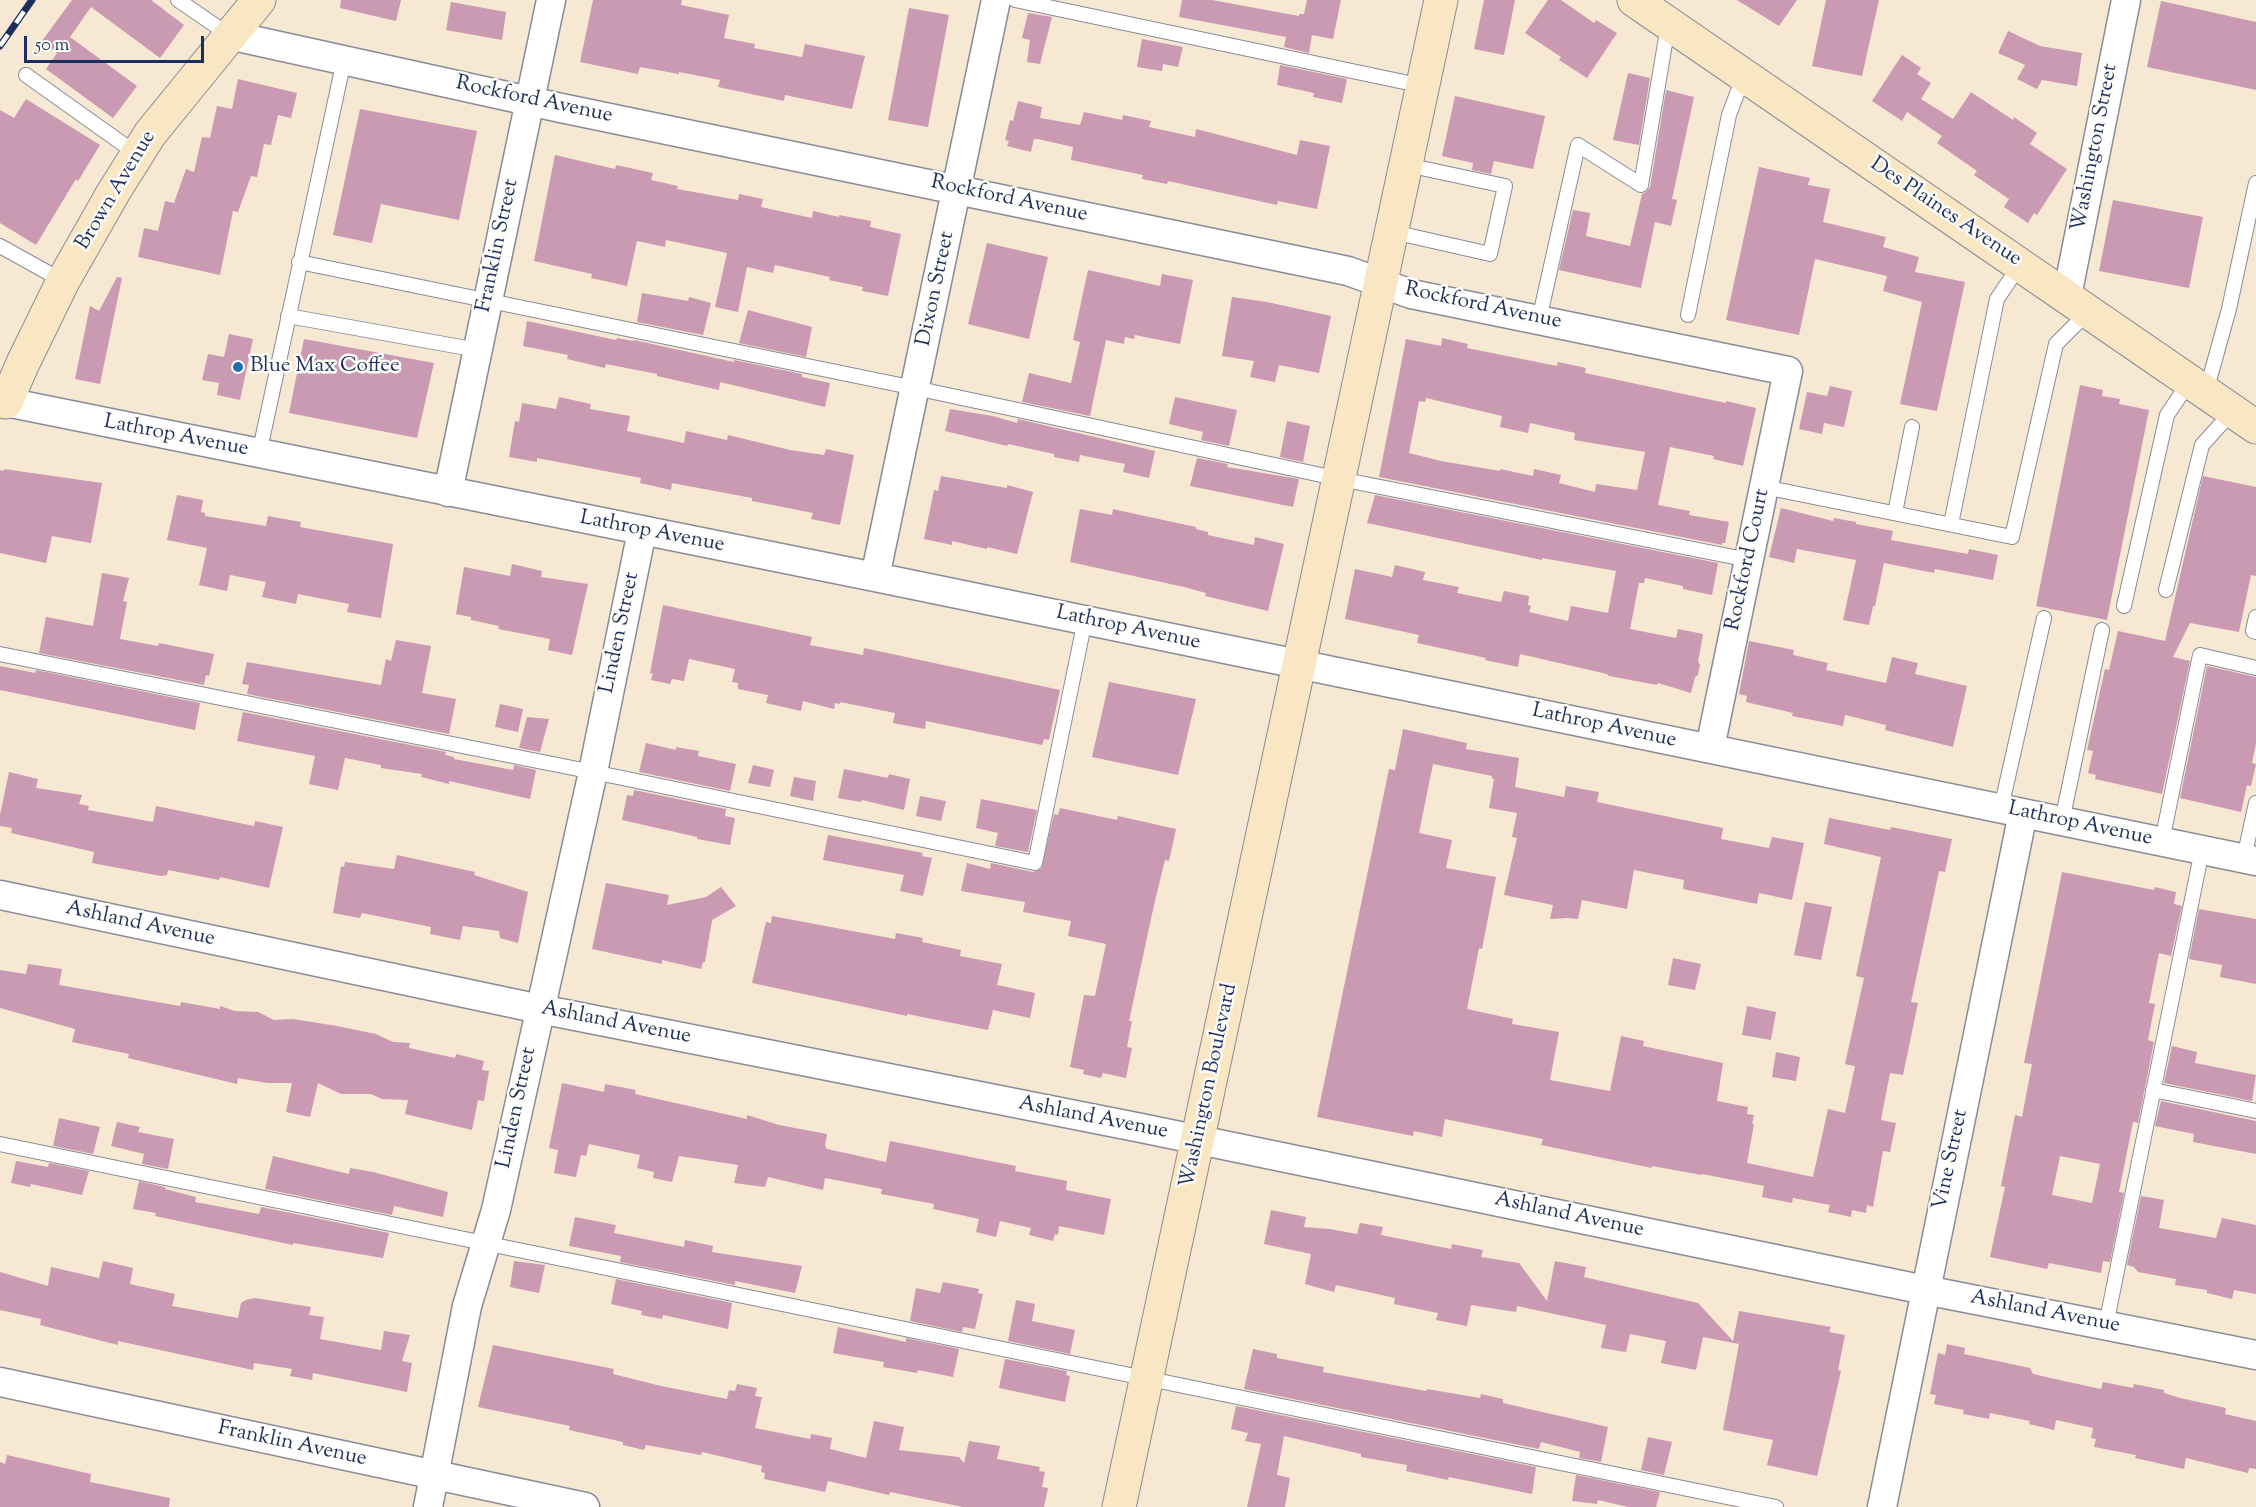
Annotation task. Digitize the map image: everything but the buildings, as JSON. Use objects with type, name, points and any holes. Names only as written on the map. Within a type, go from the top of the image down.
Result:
[{"type":"street","name":"Brown Avenue","points":[[3,402],[63,281],[137,154],[150,134],[259,0]]},
{"type":"street","name":"Franklin Street","points":[[448,492],[551,0]]},
{"type":"street","name":"Dixon Street","points":[[875,577],[996,0]]},
{"type":"street","name":"Washington Boulevard","points":[[1119,1507],[1441,0]]},
{"type":"street","name":"Washington Street","points":[[2078,303],[2126,0]]},
{"type":"street","name":"Des Plaines Avenue","points":[[1636,1],[2245,419]]},
{"type":"street","name":"Rockford Avenue","points":[[229,35],[530,101],[1348,271],[1411,294],[1788,371]]},
{"type":"street","name":"Rockford Court","points":[[1710,748],[1788,371]]},
{"type":"street","name":"Lathrop Avenue","points":[[3,402],[875,577],[2250,859]]},
{"type":"street","name":"Linden Street","points":[[428,1507],[467,1306],[488,1242],[593,772],[642,531]]},
{"type":"street","name":"Vine Street","points":[[1882,1507],[1925,1290],[2012,811]]},
{"type":"street","name":"Ashland Avenue","points":[[0,895],[540,1009],[2256,1355]]},
{"type":"street","name":"Franklin Avenue","points":[[0,1382],[585,1507]]},
{"type":"lane","points":[[178,0],[229,35]]},
{"type":"lane","points":[[1015,0],[1423,86]]},
{"type":"lane","points":[[1539,320],[1578,145],[1641,185],[1669,24]]},
{"type":"lane","points":[[259,454],[344,60]]},
{"type":"lane","points":[[26,75],[137,154]]},
{"type":"lane","points":[[1688,315],[1729,115],[1743,75]]},
{"type":"lane","points":[[1393,232],[1490,254],[1504,186],[1407,165]]},
{"type":"lane","points":[[2124,606],[2167,415],[2198,387],[2229,309],[2256,183]]},
{"type":"lane","points":[[0,246],[63,281]]},
{"type":"lane","points":[[299,262],[915,388],[1340,480],[1749,560]]},
{"type":"lane","points":[[1951,524],[1998,299],[2021,264]]},
{"type":"lane","points":[[1764,487],[2012,537],[2056,344],[2078,303]]},
{"type":"lane","points":[[288,316],[478,350]]},
{"type":"lane","points":[[2166,590],[2202,445],[2245,419]]},
{"type":"lane","points":[[1895,513],[1912,428]]},
{"type":"lane","points":[[2256,617],[2253,631],[2256,632]]},
{"type":"lane","points":[[2012,811],[2044,618]]},
{"type":"lane","points":[[0,654],[593,772],[1035,864],[1085,620]]},
{"type":"lane","points":[[2062,821],[2102,630]]},
{"type":"lane","points":[[2162,842],[2200,655],[2256,668]]},
{"type":"lane","points":[[2250,859],[2256,802]]},
{"type":"lane","points":[[2106,1325],[2202,850]]},
{"type":"lane","points":[[2153,1090],[2256,1111]]},
{"type":"lane","points":[[0,1144],[1776,1507]]},
{"type":"railway","points":[[0,46],[32,0]]},
{"type":"place","name":"Blue Max Coffee","points":[[238,367]]}]
